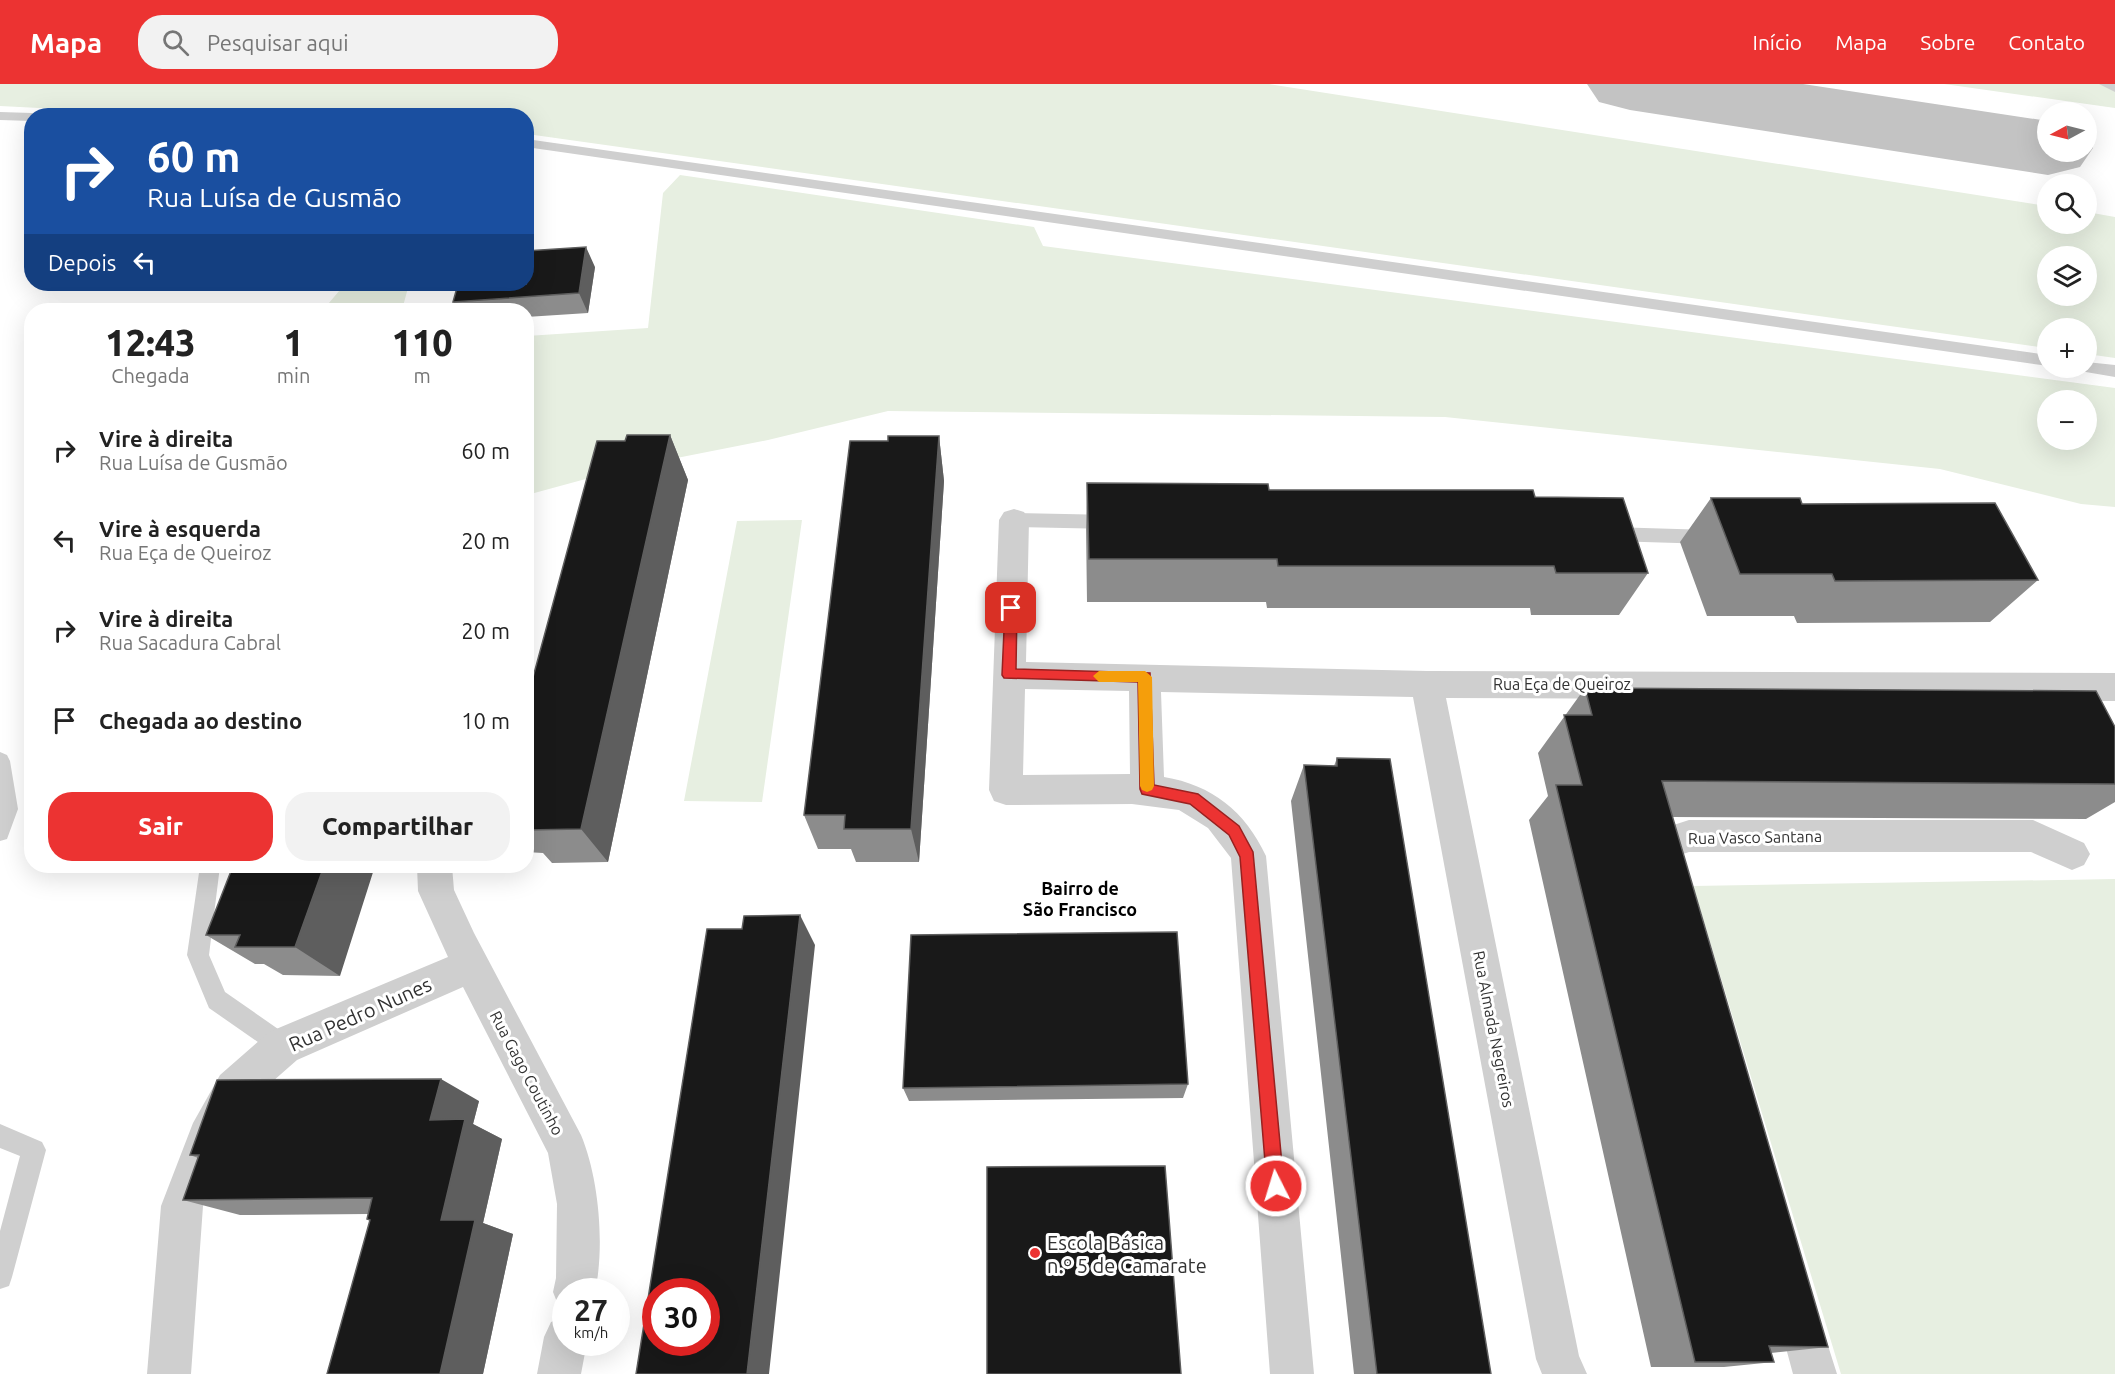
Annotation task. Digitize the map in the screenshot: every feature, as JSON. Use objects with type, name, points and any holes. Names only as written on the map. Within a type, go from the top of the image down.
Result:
[{"type":"street","points":[[1014,520],[1006,790],[1147,789],[1193,799],[1234,831],[1248,856],[1292,1374]]},
{"type":"street","name":"Rua Eça de Queiroz","points":[[1009,675],[1427,684],[2115,687]]},
{"type":"street","points":[[1145,677],[1147,789]]},
{"type":"street","name":"Rua Almada Negreiros","points":[[1427,684],[1558,1359],[1565,1374]]},
{"type":"street","name":"Rua Vasco Santana","points":[[1676,903],[1666,868],[1664,843],[1689,836],[2033,836],[2072,854]]},
{"type":"street","name":"Rua Gago Coutinho","points":[[435,873],[436,891],[471,965],[567,1149],[578,1204],[577,1278]]},
{"type":"street","name":"Rua Pedro Nunes","points":[[169,1374],[182,1206],[207,1137],[234,1089],[283,1046],[471,965]]},
{"type":"street","points":[[1785,1270],[1815,1374]]},
{"type":"street","points":[[558,1374],[562,1356]]},
{"type":"lane","points":[[2106,84],[2115,88]]},
{"type":"lane","points":[[0,116],[24,117]]},
{"type":"lane","points":[[534,144],[2037,360]]},
{"type":"lane","points":[[2097,369],[2115,371]]},
{"type":"lane","points":[[1014,520],[1134,523]]},
{"type":"lane","points":[[1590,534],[1722,537]]},
{"type":"lane","points":[[0,761],[8,809],[0,832]]},
{"type":"lane","points":[[209,873],[198,955],[217,1000],[283,1046]]},
{"type":"lane","points":[[0,1136],[34,1150],[0,1277]]},
{"type":"shaded area","points":[[0,84],[1269,84],[2037,204],[2037,234],[2097,234],[2097,214],[2115,217],[2115,358],[2097,355],[2097,318],[2037,318],[2037,347],[534,135],[534,108],[39,108],[0,106]]},
{"type":"shaded area","points":[[1944,84],[2115,84],[2115,108],[2097,105],[2097,102],[2072,102]]},
{"type":"shaded area","points":[[680,175],[1034,227],[1043,246],[2115,388],[2115,507],[2081,504],[1940,469],[1445,417],[888,411],[768,440],[626,468],[534,493],[534,336],[648,328],[663,193]]},
{"type":"shaded area","points":[[339,291],[407,291],[404,303],[329,303]]},
{"type":"shaded area","points":[[802,520],[762,802],[684,801],[737,521]]},
{"type":"shaded area","points":[[2115,879],[2115,1374],[1841,1374],[1693,886]]},
{"type":"building","points":[[586,247],[579,293],[453,302],[456,291],[534,291],[534,250]]},
{"type":"building","points":[[627,435],[670,435],[581,829],[534,830],[534,673],[597,441],[625,441]]},
{"type":"building","points":[[888,436],[939,436],[911,829],[844,829],[845,815],[804,815],[850,441],[888,441]]},
{"type":"building","points":[[1087,483],[1268,484],[1269,490],[1533,490],[1535,497],[1623,498],[1648,573],[1556,573],[1554,566],[1278,566],[1277,559],[1089,559]]},
{"type":"building","points":[[1711,498],[1800,498],[1802,504],[1995,503],[2038,580],[1835,581],[1832,574],[1740,574]]},
{"type":"building","points":[[1585,688],[2096,691],[2115,727],[2115,784],[1662,781],[1828,1347],[1769,1346],[1774,1362],[1695,1362],[1556,785],[1582,785],[1564,715],[1592,715]]},
{"type":"building","points":[[1337,758],[1390,759],[1491,1374],[1377,1374],[1304,765],[1337,766]]},
{"type":"building","points":[[230,873],[321,873],[295,947],[235,947],[240,935],[206,935]]},
{"type":"building","points":[[800,915],[747,1374],[636,1374],[642,1336],[642,1356],[720,1356],[720,1278],[651,1278],[707,929],[742,929],[744,916]]},
{"type":"building","points":[[1177,932],[1188,1084],[903,1088],[911,935]]},
{"type":"building","points":[[441,1079],[430,1120],[465,1119],[441,1220],[475,1220],[440,1374],[327,1374],[370,1220],[367,1219],[372,1198],[183,1200],[199,1155],[190,1155],[217,1080]]},
{"type":"building","name":"Escola Básica n.º 5 de Camarate","points":[[1165,1166],[1181,1374],[987,1374],[987,1167]]},
{"type":"taxiway","points":[[1630,84],[2037,146]]},
{"type":"slow traffic","points":[[1099,676],[1145,677],[1147,786]]},
{"type":"place","name":"Escola Básica n.º 5 de Camarate","points":[[1035,1253]]},
{"type":"district","name":"Bairro de São Francisco","points":[[1080,898]]},
{"type":"route","points":[[1011,608],[1009,675],[1145,677],[1147,789],[1193,799],[1234,831],[1248,856],[1276,1186]]}]
